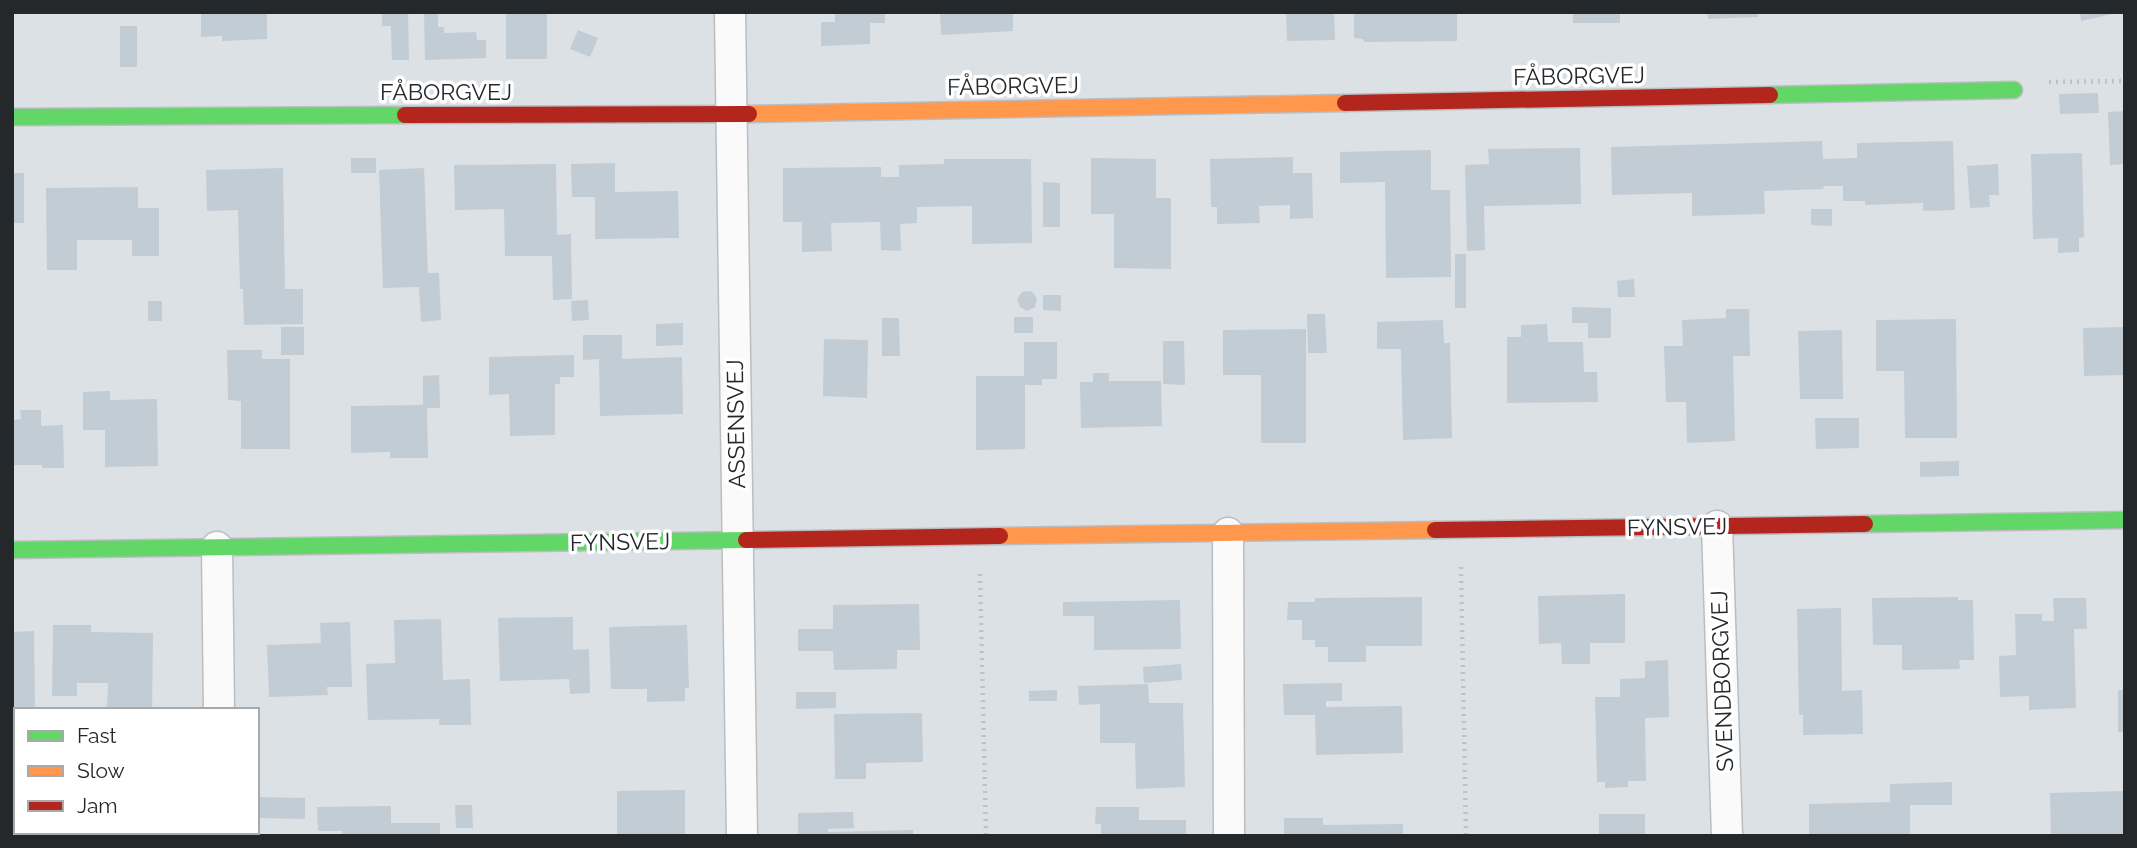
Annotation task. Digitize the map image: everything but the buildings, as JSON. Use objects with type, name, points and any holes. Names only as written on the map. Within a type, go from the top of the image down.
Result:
[{"type":"street","name":"ASSENSVEJ","points":[[730,12],[742,836]]},
{"type":"street","name":"FÅBORGVEJ","points":[[12,117],[732,114],[2014,90]]},
{"type":"street","name":"FYNSVEJ","points":[[12,550],[2125,520]]},
{"type":"street","name":"SVENDBORGVEJ","points":[[1717,526],[1727,836]]},
{"type":"street","points":[[1228,533],[1229,836]]},
{"type":"street","points":[[216,547],[219,708]]},
{"type":"path","points":[[2014,90],[2029,82],[2125,82]]},
{"type":"path","points":[[1460,530],[1466,836]]},
{"type":"path","points":[[980,537],[986,836]]},
{"type":"traffic: fast","points":[[1770,95],[2014,90]]},
{"type":"traffic: fast","points":[[12,117],[405,115]]},
{"type":"traffic: fast","points":[[1865,524],[2125,520]]},
{"type":"traffic: fast","points":[[12,550],[746,540]]},
{"type":"traffic: slow","points":[[749,114],[1345,103]]},
{"type":"traffic: slow","points":[[1000,536],[1435,530]]},
{"type":"traffic: jam","points":[[1345,103],[1770,95]]},
{"type":"traffic: jam","points":[[405,115],[749,114]]},
{"type":"traffic: jam","points":[[1435,530],[1865,524]]},
{"type":"traffic: jam","points":[[746,540],[1000,536]]}]
